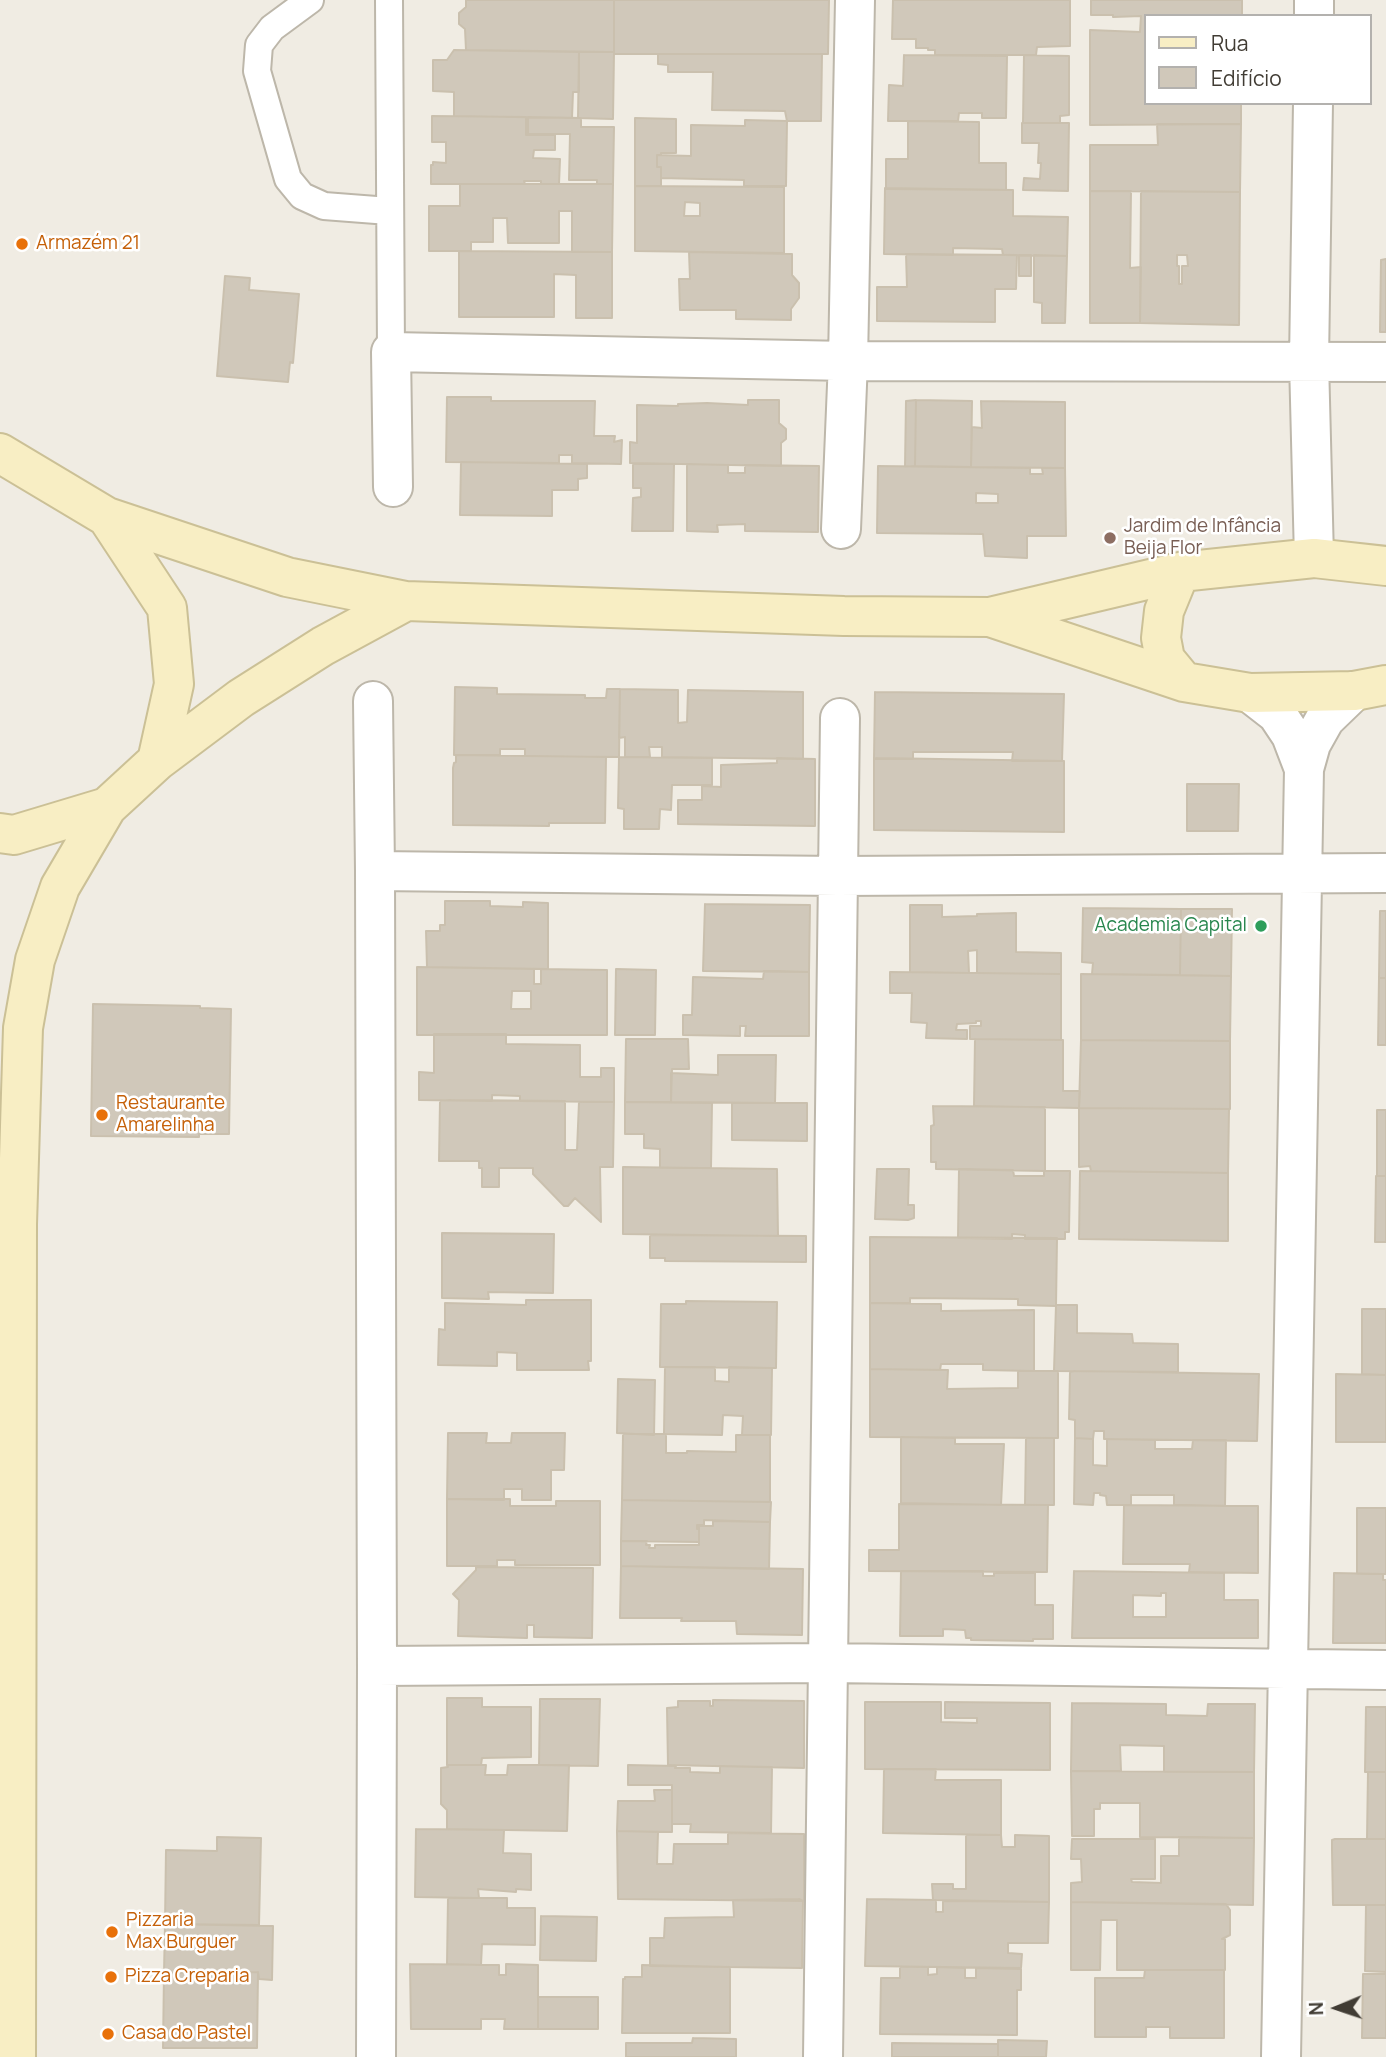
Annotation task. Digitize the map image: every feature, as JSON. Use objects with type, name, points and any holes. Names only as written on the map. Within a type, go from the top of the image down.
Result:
[{"type":"street","points":[[841,529],[848,361],[855,0]]},
{"type":"street","points":[[1313,105],[1309,361],[1314,558]]},
{"type":"street","points":[[393,487],[391,352],[848,361],[1386,362]]},
{"type":"street","points":[[0,453],[107,517],[287,577],[406,601],[844,616],[990,617],[1180,572],[1314,558],[1386,566]]},
{"type":"street","points":[[107,517],[167,608],[174,684],[157,761]]},
{"type":"street","points":[[1180,572],[1164,611],[1161,638],[1165,659],[1184,682]]},
{"type":"street","points":[[16,2057],[17,1224],[23,1028],[35,960],[60,887],[107,807],[157,761],[253,691],[323,646],[406,601]]},
{"type":"street","points":[[990,617],[1184,682],[1250,693],[1370,688]]},
{"type":"street","points":[[1282,2057],[1304,769],[1311,744],[1325,719],[1370,688]]},
{"type":"street","points":[[1250,693],[1278,714],[1291,736],[1304,769]]},
{"type":"street","points":[[373,701],[376,2057]]},
{"type":"street","points":[[823,2057],[840,718]]},
{"type":"street","points":[[0,833],[14,835],[107,807]]},
{"type":"street","points":[[375,871],[838,876],[1386,873]]},
{"type":"street","points":[[377,1666],[827,1663],[1288,1671],[1386,1670]]},
{"type":"lane","points":[[310,0],[272,28],[260,45],[257,71],[288,179],[302,195],[324,206],[389,211]]},
{"type":"lane","points":[[389,0],[391,352]]},
{"type":"building","points":[[466,0],[614,0],[614,52],[466,50],[465,29],[459,24],[459,13],[466,7]]},
{"type":"building","points":[[614,0],[829,0],[828,54],[614,54]]},
{"type":"building","points":[[893,0],[1070,0],[1070,46],[1037,47],[1036,55],[935,55],[935,50],[916,48],[916,39],[892,39]]},
{"type":"building","points":[[1091,0],[1242,0],[1242,14],[1144,14],[1144,105],[1241,105],[1241,124],[1090,125],[1090,30],[1140,32],[1141,16],[1091,15]]},
{"type":"building","points":[[454,50],[579,52],[579,92],[573,92],[572,118],[454,116],[454,92],[433,91],[433,60],[447,60]]},
{"type":"building","points":[[579,52],[614,52],[613,119],[578,118]]},
{"type":"building","points":[[658,54],[822,54],[821,121],[787,121],[785,111],[712,110],[713,72],[668,72],[668,65],[658,64]]},
{"type":"building","points":[[904,55],[1007,56],[1006,118],[982,118],[982,113],[959,113],[958,121],[888,121],[889,85],[903,86]]},
{"type":"building","points":[[1024,55],[1069,56],[1069,115],[1060,116],[1060,123],[1023,123]]},
{"type":"building","points":[[432,116],[526,117],[526,135],[555,135],[555,150],[534,150],[533,158],[560,159],[559,184],[524,181],[525,184],[431,184],[433,162],[446,163],[446,142],[432,142]]},
{"type":"building","points":[[528,117],[581,118],[581,127],[614,127],[613,184],[597,184],[597,180],[569,180],[570,134],[528,134]]},
{"type":"building","points":[[635,118],[676,119],[676,153],[657,155],[657,167],[661,167],[661,186],[635,186]]},
{"type":"building","points":[[745,120],[787,121],[786,186],[744,186],[744,180],[661,178],[657,155],[691,156],[691,125],[745,126]]},
{"type":"building","points":[[908,121],[979,122],[979,163],[1006,163],[1006,190],[886,189],[886,159],[908,159]]},
{"type":"building","points":[[1022,123],[1069,123],[1068,191],[1023,190],[1024,178],[1040,179],[1041,163],[1038,163],[1039,143],[1022,143]]},
{"type":"building","points":[[1157,124],[1241,124],[1240,192],[1090,191],[1090,145],[1158,145]]},
{"type":"building","points":[[460,184],[613,184],[612,252],[572,252],[572,211],[559,211],[559,243],[508,243],[507,218],[493,218],[493,242],[471,242],[471,251],[429,251],[429,206],[460,206]]},
{"type":"building","points":[[635,186],[784,187],[784,253],[635,251]],"holes":[[[685,202],[700,203],[700,216],[684,216]]]},
{"type":"building","points":[[885,188],[1013,190],[1013,216],[1068,217],[1067,256],[1003,255],[1002,249],[953,248],[953,255],[884,254]]},
{"type":"building","points":[[1090,191],[1131,191],[1130,268],[1141,267],[1140,323],[1090,323]]},
{"type":"building","points":[[1141,191],[1240,192],[1239,325],[1140,323]],"holes":[[[1177,255],[1187,255],[1188,266],[1182,266],[1182,284],[1179,284]]]},
{"type":"building","points":[[459,251],[612,252],[612,318],[576,318],[576,275],[554,274],[554,317],[459,317]]},
{"type":"building","points":[[689,252],[792,254],[792,275],[799,283],[799,298],[791,309],[791,320],[736,319],[736,310],[680,310],[679,279],[690,279]]},
{"type":"building","points":[[906,254],[1017,255],[1016,289],[995,289],[995,322],[877,321],[877,287],[907,287]]},
{"type":"building","points":[[1019,255],[1031,255],[1031,276],[1019,276]]},
{"type":"building","points":[[1034,255],[1067,256],[1065,323],[1042,323],[1042,303],[1034,302]]},
{"type":"building","points":[[1386,259],[1386,332],[1380,332],[1381,260]]},
{"type":"building","points":[[225,276],[250,278],[249,290],[299,294],[293,363],[290,362],[288,382],[217,376]]},
{"type":"building","points":[[447,397],[491,397],[491,401],[595,401],[594,436],[615,436],[614,442],[622,440],[621,464],[572,463],[572,455],[559,455],[559,463],[446,462]]},
{"type":"building","points":[[748,400],[779,400],[779,423],[786,429],[786,439],[781,443],[781,466],[630,463],[630,442],[637,443],[637,405],[748,405]]},
{"type":"building","points":[[916,400],[915,466],[905,467],[906,401]]},
{"type":"building","points":[[916,400],[972,401],[971,467],[915,466]]},
{"type":"building","points":[[981,401],[1065,402],[1065,468],[971,467],[972,427],[982,428]]},
{"type":"building","points":[[461,462],[587,464],[587,478],[578,479],[578,490],[552,490],[552,516],[460,515]]},
{"type":"building","points":[[633,464],[674,464],[673,531],[632,531],[633,498],[641,497],[641,488],[633,488]]},
{"type":"building","points":[[687,464],[728,465],[728,473],[745,473],[745,465],[819,466],[818,532],[745,531],[745,524],[717,525],[718,532],[687,531]]},
{"type":"building","points":[[878,466],[1030,468],[1030,474],[1043,474],[1042,468],[1065,468],[1066,536],[1027,536],[1027,558],[985,556],[983,534],[877,533]],"holes":[[[976,493],[998,494],[998,503],[976,503]]]},
{"type":"building","points":[[455,687],[497,688],[497,694],[585,695],[585,698],[606,698],[607,689],[620,689],[619,757],[525,756],[525,749],[500,749],[500,755],[454,755]]},
{"type":"building","points":[[620,689],[678,690],[678,723],[687,722],[688,690],[803,692],[803,759],[662,757],[662,747],[649,747],[650,757],[625,757],[625,737],[619,738]]},
{"type":"building","points":[[875,692],[1064,694],[1062,761],[1012,761],[1013,752],[913,752],[913,759],[874,759]]},
{"type":"building","points":[[456,755],[606,757],[605,823],[549,823],[549,826],[453,825],[453,768]]},
{"type":"building","points":[[619,757],[712,758],[712,785],[672,785],[671,810],[660,809],[659,829],[624,829],[624,809],[618,808]]},
{"type":"building","points":[[777,758],[815,759],[815,826],[678,824],[678,800],[702,800],[702,786],[721,787],[721,765],[777,763]]},
{"type":"building","points":[[874,759],[1064,761],[1064,832],[874,830]]},
{"type":"building","points":[[1187,784],[1239,784],[1238,831],[1187,831]]},
{"type":"building","points":[[445,901],[490,901],[490,906],[523,907],[523,902],[548,903],[548,969],[427,967],[426,931],[440,931],[440,925],[445,925]]},
{"type":"building","points":[[705,904],[810,905],[809,972],[703,971]]},
{"type":"building","points":[[910,905],[942,905],[942,917],[1016,913],[1016,952],[1061,953],[1061,974],[977,973],[977,950],[968,951],[969,973],[910,972]]},
{"type":"building","points":[[1083,908],[1181,909],[1180,975],[1092,974],[1093,963],[1082,962]]},
{"type":"building","points":[[1181,909],[1232,909],[1231,976],[1180,975]]},
{"type":"building","points":[[1380,911],[1386,911],[1386,978],[1379,978]]},
{"type":"building","points":[[417,967],[534,969],[534,984],[541,984],[541,969],[607,970],[607,1035],[417,1035]],"holes":[[[512,991],[531,991],[531,1009],[511,1009]]]},
{"type":"building","points":[[616,969],[656,970],[655,1035],[615,1035]]},
{"type":"building","points":[[764,971],[809,972],[809,1036],[745,1036],[746,1026],[740,1026],[740,1036],[683,1035],[683,1015],[692,1015],[693,977],[763,979]]},
{"type":"building","points":[[890,972],[1061,974],[1061,1040],[970,1039],[970,1026],[981,1026],[981,1021],[957,1024],[956,1030],[967,1030],[967,1039],[926,1038],[927,1023],[911,1022],[912,993],[890,993]]},
{"type":"building","points":[[1081,974],[1231,976],[1230,1041],[1081,1040]]},
{"type":"building","points":[[1379,978],[1386,978],[1386,1045],[1378,1045]]},
{"type":"building","points":[[93,1004],[231,1009],[229,1134],[199,1134],[199,1137],[91,1136]]},
{"type":"building","points":[[434,1034],[506,1034],[506,1044],[580,1045],[580,1077],[601,1077],[601,1068],[614,1068],[614,1102],[520,1101],[520,1096],[492,1095],[492,1101],[419,1100],[419,1072],[434,1073]]},
{"type":"building","points":[[626,1039],[688,1039],[689,1069],[672,1069],[671,1102],[625,1102]]},
{"type":"building","points":[[975,1039],[1063,1040],[1063,1091],[1080,1091],[1079,1108],[974,1106]]},
{"type":"building","points":[[1081,1040],[1230,1041],[1230,1109],[1079,1108]]},
{"type":"building","points":[[718,1055],[776,1055],[775,1103],[671,1102],[671,1073],[718,1075]]},
{"type":"building","points":[[440,1101],[565,1101],[565,1150],[577,1150],[579,1102],[614,1102],[613,1167],[600,1167],[601,1222],[575,1198],[568,1206],[564,1206],[533,1174],[533,1168],[499,1168],[499,1187],[482,1187],[482,1168],[479,1168],[479,1161],[439,1161]]},
{"type":"building","points":[[625,1102],[712,1103],[711,1168],[660,1168],[660,1149],[644,1148],[644,1134],[625,1134]]},
{"type":"building","points":[[732,1103],[807,1103],[807,1141],[732,1140]]},
{"type":"building","points":[[933,1106],[1045,1107],[1045,1171],[936,1169],[936,1162],[931,1162]]},
{"type":"building","points":[[1079,1108],[1229,1109],[1228,1173],[1091,1171],[1090,1166],[1079,1167]]},
{"type":"building","points":[[1377,1110],[1386,1110],[1386,1176],[1377,1176]]},
{"type":"building","points":[[623,1167],[777,1169],[778,1236],[623,1234]]},
{"type":"building","points":[[877,1169],[909,1169],[908,1205],[914,1205],[914,1218],[875,1219]]},
{"type":"building","points":[[959,1169],[1013,1170],[1014,1176],[1044,1176],[1044,1171],[1070,1171],[1069,1232],[1065,1232],[1065,1239],[1025,1239],[1025,1235],[1012,1234],[1012,1239],[958,1238]]},
{"type":"building","points":[[1080,1171],[1228,1173],[1228,1241],[1079,1239]]},
{"type":"building","points":[[1376,1176],[1386,1176],[1386,1242],[1375,1242]]},
{"type":"building","points":[[442,1233],[554,1234],[553,1293],[488,1292],[489,1299],[442,1298]]},
{"type":"building","points":[[650,1235],[806,1236],[806,1262],[665,1261],[665,1258],[650,1258]]},
{"type":"building","points":[[870,1237],[1057,1238],[1056,1306],[1018,1305],[1018,1299],[910,1298],[910,1303],[870,1303]]},
{"type":"building","points":[[526,1300],[591,1300],[589,1370],[517,1370],[517,1353],[497,1352],[497,1366],[438,1365],[439,1329],[445,1330],[445,1303],[526,1305]]},
{"type":"building","points":[[686,1301],[777,1302],[776,1368],[660,1367],[661,1304],[686,1304]]},
{"type":"building","points":[[870,1303],[941,1304],[941,1311],[1034,1310],[1034,1371],[983,1370],[983,1364],[941,1364],[940,1370],[870,1369]]},
{"type":"building","points":[[1056,1305],[1077,1305],[1077,1333],[1132,1334],[1133,1343],[1178,1344],[1178,1372],[1054,1371]]},
{"type":"building","points":[[1362,1309],[1386,1309],[1386,1375],[1362,1374]]},
{"type":"building","points":[[665,1367],[715,1367],[715,1381],[729,1382],[729,1367],[772,1368],[771,1435],[742,1435],[743,1416],[723,1415],[722,1435],[664,1434]]},
{"type":"building","points":[[870,1369],[948,1370],[947,1389],[1018,1388],[1018,1371],[1058,1371],[1058,1438],[870,1437]]},
{"type":"building","points":[[1070,1372],[1259,1374],[1257,1441],[1104,1439],[1104,1431],[1094,1431],[1093,1439],[1075,1438],[1075,1420],[1069,1419]]},
{"type":"building","points":[[1336,1374],[1386,1375],[1386,1442],[1336,1442]]},
{"type":"building","points":[[618,1379],[655,1380],[654,1435],[617,1433]]},
{"type":"building","points":[[448,1433],[487,1433],[486,1443],[511,1443],[512,1433],[565,1433],[564,1470],[551,1470],[551,1500],[522,1500],[522,1489],[504,1489],[504,1500],[447,1499]]},
{"type":"building","points":[[623,1434],[666,1434],[666,1453],[736,1452],[736,1435],[770,1435],[770,1502],[622,1500]]},
{"type":"building","points":[[901,1437],[955,1438],[955,1444],[1004,1444],[1001,1505],[901,1503]]},
{"type":"building","points":[[1026,1438],[1054,1438],[1054,1505],[1025,1505]]},
{"type":"building","points":[[1075,1438],[1093,1439],[1093,1465],[1107,1466],[1107,1439],[1155,1440],[1155,1449],[1192,1449],[1193,1440],[1226,1440],[1225,1506],[1174,1505],[1174,1495],[1131,1495],[1131,1505],[1107,1505],[1106,1496],[1100,1493],[1094,1493],[1093,1505],[1074,1504]]},
{"type":"building","points":[[447,1499],[510,1499],[510,1506],[556,1506],[556,1501],[600,1501],[600,1565],[515,1565],[515,1560],[497,1560],[497,1566],[447,1566]]},
{"type":"building","points":[[622,1500],[771,1502],[770,1522],[704,1520],[704,1525],[697,1525],[699,1542],[621,1541]]},
{"type":"building","points":[[899,1504],[1048,1505],[1047,1572],[869,1571],[869,1550],[899,1550]]},
{"type":"building","points":[[1124,1505],[1258,1506],[1258,1573],[1189,1572],[1190,1564],[1123,1564]]},
{"type":"building","points":[[1357,1508],[1386,1508],[1386,1574],[1357,1574]]},
{"type":"building","points":[[713,1521],[770,1522],[769,1569],[621,1566],[621,1541],[647,1541],[649,1548],[655,1548],[655,1545],[699,1545],[699,1526],[713,1526]]},
{"type":"building","points":[[621,1566],[803,1569],[802,1635],[737,1634],[736,1621],[620,1618]]},
{"type":"building","points":[[476,1567],[593,1568],[592,1638],[534,1637],[534,1625],[527,1625],[527,1638],[458,1636],[459,1600],[453,1594]]},
{"type":"building","points":[[901,1571],[983,1571],[983,1576],[994,1576],[994,1573],[1035,1573],[1035,1605],[1053,1605],[1053,1639],[971,1640],[966,1638],[965,1630],[943,1629],[943,1636],[900,1636]]},
{"type":"building","points":[[1074,1571],[1224,1573],[1224,1600],[1258,1600],[1258,1638],[1072,1638]],"holes":[[[1161,1593],[1166,1593],[1166,1617],[1133,1617],[1133,1595],[1161,1596]]]},
{"type":"building","points":[[1334,1573],[1383,1574],[1383,1580],[1386,1580],[1386,1643],[1333,1643]]},
{"type":"building","points":[[447,1698],[482,1698],[482,1707],[531,1707],[531,1757],[482,1758],[481,1765],[447,1765]]},
{"type":"building","points":[[540,1699],[600,1699],[598,1766],[539,1765]]},
{"type":"building","points":[[713,1700],[804,1701],[804,1768],[668,1765],[667,1708],[678,1707],[678,1701],[710,1701],[710,1706],[713,1706]]},
{"type":"building","points":[[865,1702],[941,1702],[941,1722],[977,1723],[977,1718],[945,1718],[945,1702],[1050,1703],[1050,1770],[865,1769]]},
{"type":"building","points":[[1072,1703],[1166,1704],[1166,1715],[1207,1716],[1208,1704],[1255,1704],[1254,1772],[1164,1772],[1164,1746],[1120,1745],[1121,1771],[1071,1771]]},
{"type":"building","points":[[1366,1707],[1386,1707],[1386,1772],[1365,1772]]},
{"type":"building","points":[[447,1765],[486,1765],[485,1775],[507,1775],[508,1765],[569,1765],[567,1831],[447,1829],[447,1810],[441,1804],[441,1768],[448,1767]]},
{"type":"building","points":[[628,1765],[676,1766],[675,1768],[690,1768],[690,1772],[720,1773],[720,1766],[772,1767],[771,1833],[690,1832],[691,1824],[672,1824],[672,1785],[628,1785]]},
{"type":"building","points":[[884,1769],[936,1769],[935,1780],[1001,1780],[1001,1835],[883,1833]]},
{"type":"building","points":[[1071,1771],[1254,1772],[1254,1838],[1140,1837],[1140,1803],[1100,1803],[1100,1809],[1094,1809],[1094,1836],[1072,1836]]},
{"type":"building","points":[[1368,1772],[1386,1772],[1386,1839],[1367,1839]]},
{"type":"building","points":[[654,1790],[672,1790],[672,1832],[617,1831],[618,1801],[655,1801]]},
{"type":"building","points":[[416,1829],[504,1830],[503,1853],[531,1854],[531,1890],[516,1889],[516,1892],[478,1889],[479,1898],[415,1897]]},
{"type":"building","points":[[617,1831],[658,1832],[657,1864],[673,1864],[674,1844],[728,1844],[728,1833],[804,1834],[804,1901],[618,1899]]},
{"type":"building","points":[[966,1835],[1001,1835],[1002,1847],[1015,1847],[1015,1835],[1049,1836],[1049,1902],[933,1900],[932,1884],[953,1884],[953,1889],[966,1889]]},
{"type":"building","points":[[217,1837],[261,1838],[259,1925],[165,1924],[166,1850],[217,1851]]},
{"type":"building","points":[[1179,1837],[1254,1838],[1253,1905],[1071,1902],[1071,1883],[1082,1882],[1081,1859],[1071,1859],[1072,1839],[1155,1839],[1155,1879],[1131,1879],[1132,1882],[1161,1883],[1161,1856],[1179,1856]]},
{"type":"building","points":[[1386,1839],[1386,1905],[1333,1905],[1332,1840]]},
{"type":"building","points":[[448,1898],[507,1898],[507,1908],[535,1908],[535,1945],[482,1944],[481,1965],[447,1964]]},
{"type":"building","points":[[867,1899],[936,1900],[936,1912],[943,1912],[943,1901],[1049,1902],[1048,1943],[1008,1943],[1008,1953],[1022,1954],[1021,1968],[865,1966]]},
{"type":"building","points":[[733,1900],[803,1901],[802,1968],[650,1966],[650,1938],[664,1938],[665,1918],[734,1917]]},
{"type":"building","points":[[1071,1902],[1226,1904],[1230,1910],[1230,1935],[1222,1939],[1225,1939],[1225,1970],[1117,1970],[1117,1920],[1101,1920],[1100,1970],[1071,1970]]},
{"type":"building","points":[[1366,1905],[1386,1905],[1386,1972],[1365,1971]]},
{"type":"building","points":[[541,1916],[597,1917],[596,1961],[540,1960]]},
{"type":"building","points":[[165,1924],[273,1926],[272,1980],[259,1979],[258,1972],[164,1973]]},
{"type":"building","points":[[410,1964],[499,1965],[499,1975],[506,1975],[506,1964],[538,1965],[538,2029],[504,2029],[505,2019],[481,2019],[481,2029],[411,2029]]},
{"type":"building","points":[[642,1965],[730,1967],[730,2033],[622,2033],[623,1979],[642,1977]]},
{"type":"building","points":[[900,1967],[928,1967],[928,1975],[937,1974],[937,1967],[965,1968],[965,1978],[976,1978],[976,1968],[1021,1969],[1021,1990],[1017,1990],[1017,2035],[880,2034],[881,1978],[900,1978]]},
{"type":"building","points":[[1145,1970],[1224,1970],[1224,2038],[1170,2038],[1170,2027],[1146,2027],[1146,2037],[1095,2037],[1095,1978],[1144,1978]]},
{"type":"building","points":[[258,1972],[257,2048],[163,2048],[164,1973]]},
{"type":"building","points":[[1363,1974],[1386,1974],[1386,2038],[1362,2038]]},
{"type":"building","points":[[538,1997],[598,1997],[598,2029],[538,2029]]},
{"type":"building","points":[[693,2038],[736,2039],[736,2057],[626,2057],[626,2043],[692,2043]]},
{"type":"building","points":[[998,2040],[1047,2041],[1046,2057],[998,2057]]},
{"type":"building","points":[[892,2043],[998,2044],[998,2057],[892,2057]]},
{"type":"place","name":"Armazém 21","points":[[22,244]]},
{"type":"place","name":"Jardim de Infância Beija Flor","points":[[1110,538]]},
{"type":"place","name":"Academia Capital","points":[[1261,926]]},
{"type":"place","name":"Restaurante Amarelinha","points":[[102,1115]]},
{"type":"place","name":"Pizzaria Max Burguer","points":[[112,1932]]},
{"type":"place","name":"Pizza Creparia","points":[[111,1977]]},
{"type":"place","name":"Casa do Pastel","points":[[108,2034]]}]
